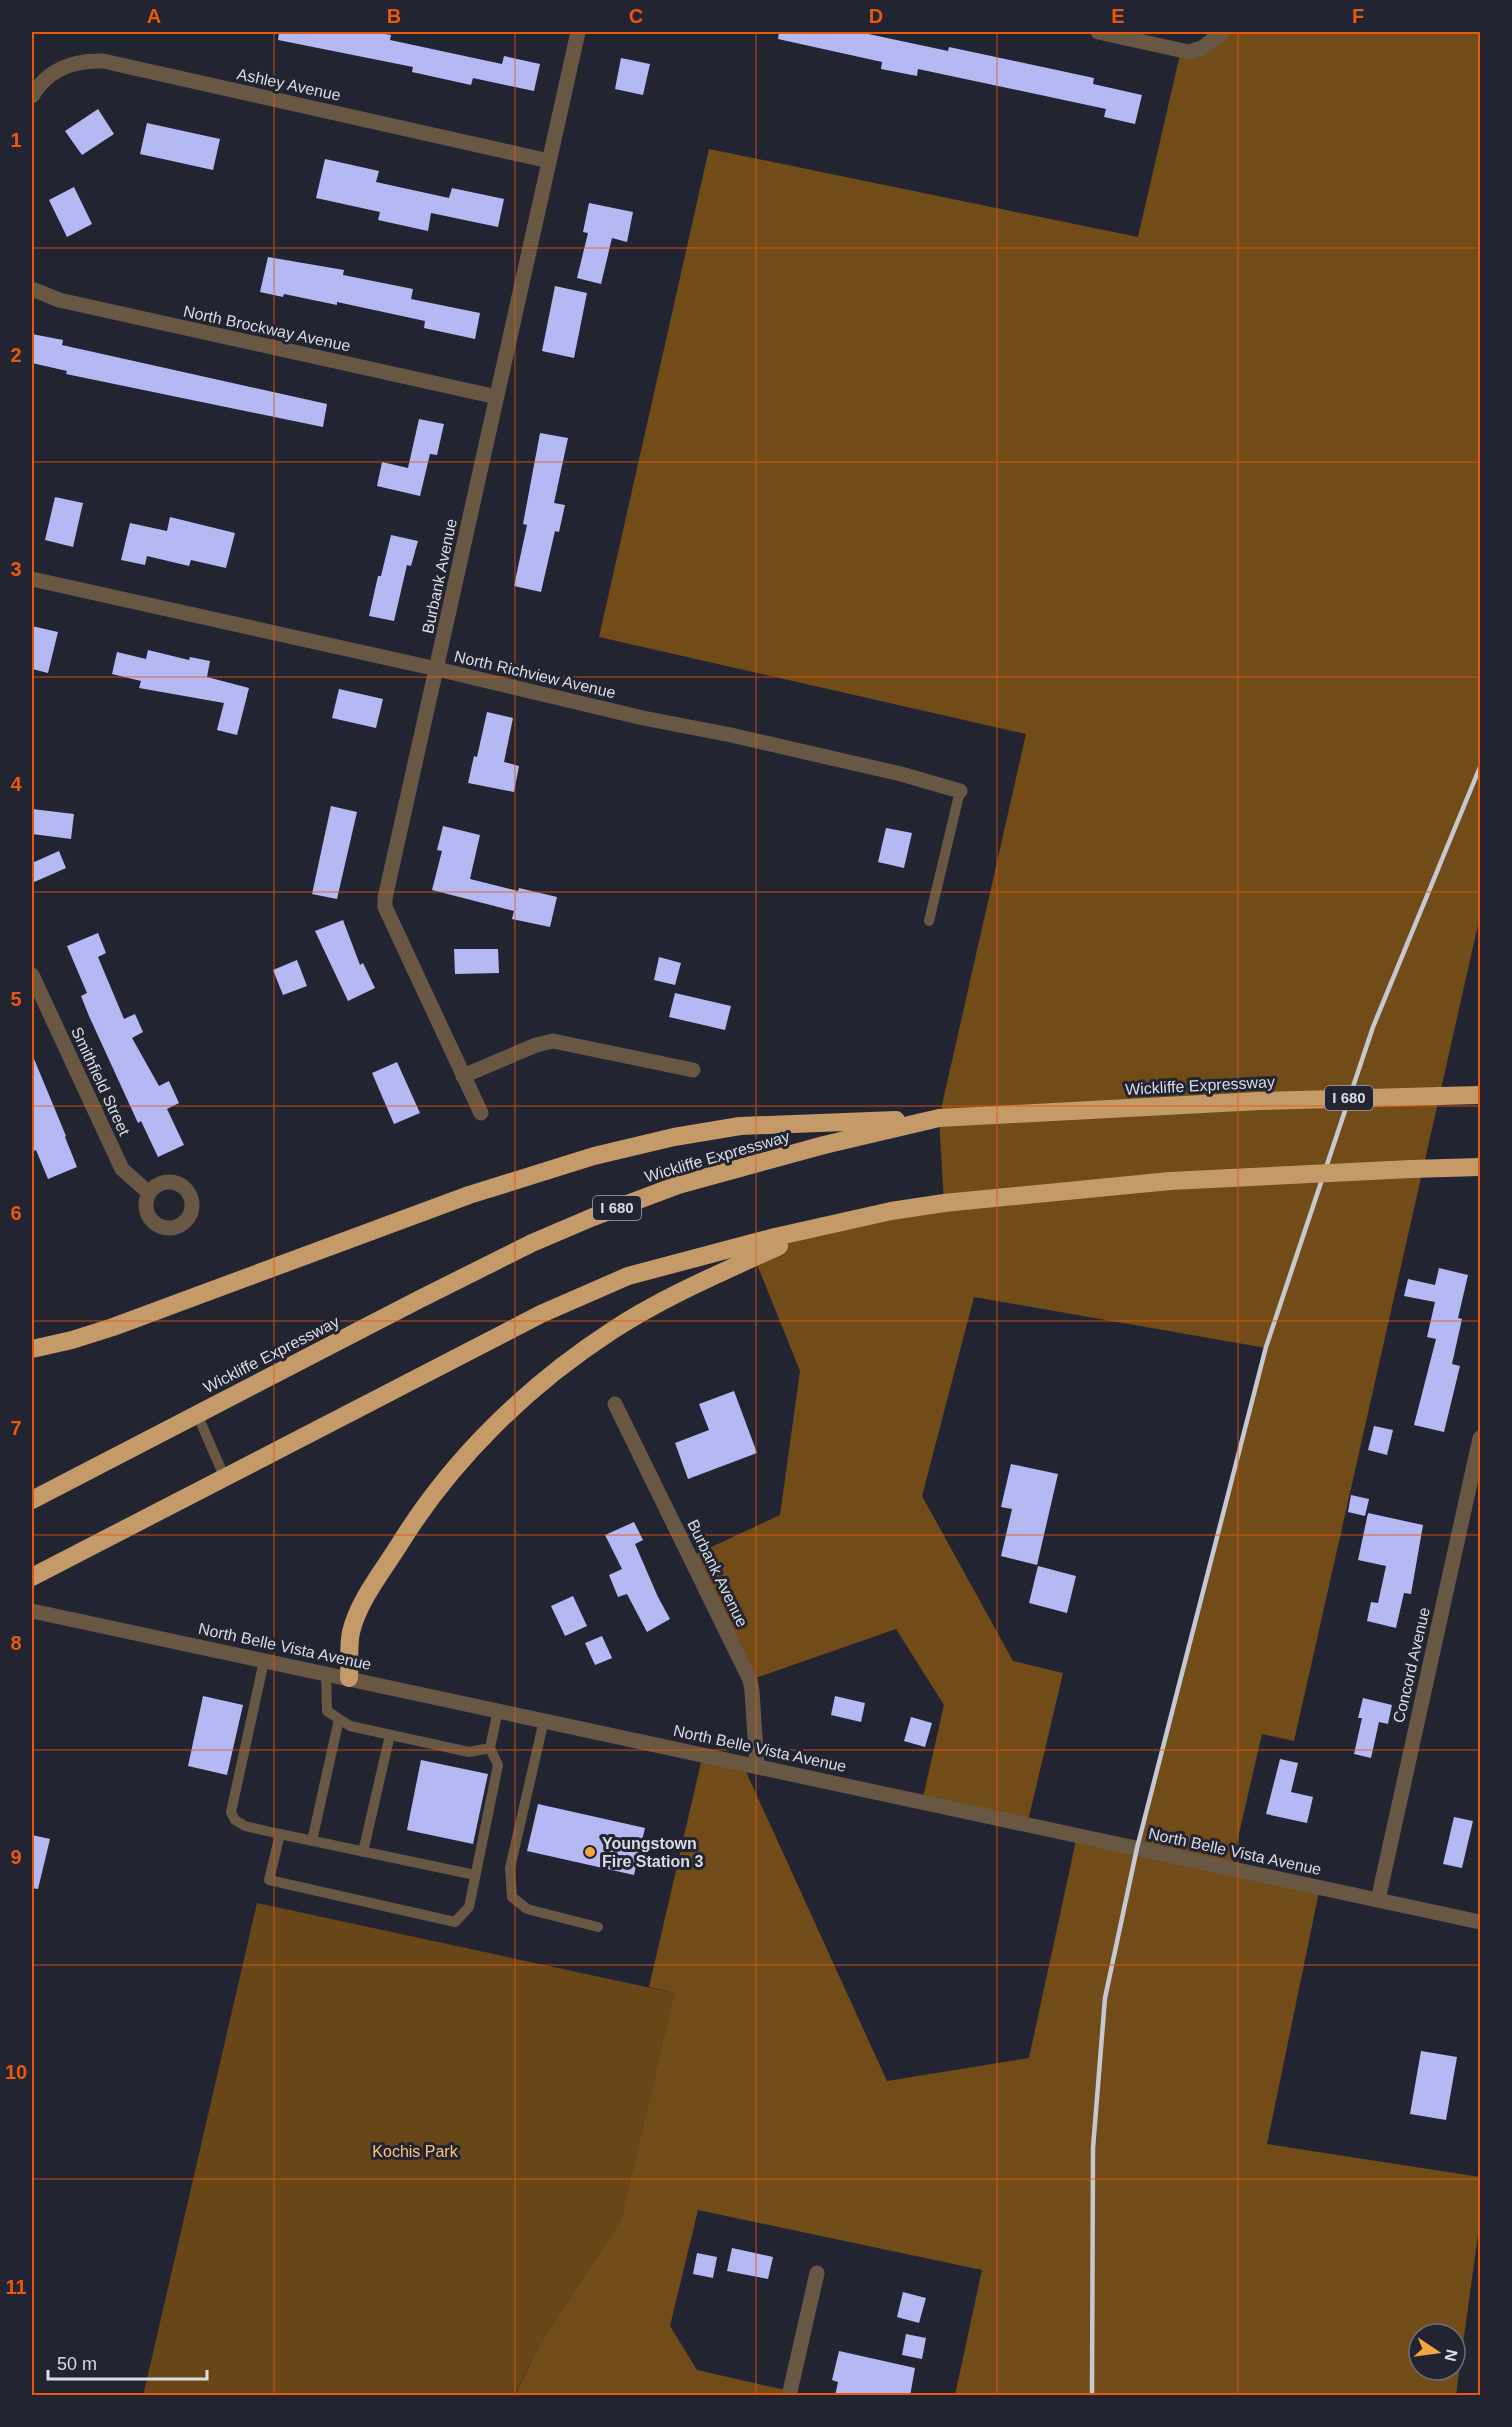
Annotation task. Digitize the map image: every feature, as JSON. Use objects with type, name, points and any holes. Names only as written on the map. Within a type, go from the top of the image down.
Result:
[{"type":"highway","name":"Wickliffe Expressway","points":[[32,1500],[438,1289],[532,1243],[678,1185],[824,1145],[939,1118],[1258,1101],[1480,1095]]},
{"type":"highway","points":[[32,1349],[113,1327],[469,1195],[594,1155],[674,1137],[740,1126],[939,1118]]},
{"type":"highway","points":[[32,1576],[520,1324],[628,1276],[819,1227],[891,1211],[944,1203],[1158,1182],[1480,1167]]},
{"type":"highway","points":[[349,1678],[351,1634],[361,1606],[413,1522],[438,1489],[512,1409],[567,1362],[614,1329],[679,1292],[819,1227]]},
{"type":"street","name":"Burbank Avenue","points":[[481,1113],[385,907],[578,32]]},
{"type":"street","points":[[1098,32],[1189,52],[1202,48],[1223,32]]},
{"type":"street","name":"Ashley Avenue","points":[[32,96],[46,77],[62,68],[90,61],[103,61],[549,161]]},
{"type":"street","name":"North Brockway Avenue","points":[[32,289],[59,300],[497,397]]},
{"type":"street","name":"North Richview Avenue","points":[[32,579],[437,669],[643,718],[731,735],[901,774],[960,791]]},
{"type":"street","name":"Smithfield Street","points":[[32,975],[122,1169],[149,1193]]},
{"type":"street","points":[[463,1076],[536,1045],[553,1041],[693,1070]]},
{"type":"street","name":"Burbank Avenue","points":[[615,1404],[750,1680],[757,1766]]},
{"type":"street","name":"Concord Avenue","points":[[1378,1900],[1480,1438]]},
{"type":"street","name":"North Belle Vista Avenue","points":[[32,1611],[1480,1922]]},
{"type":"street","points":[[789,2396],[817,2273]]},
{"type":"lane","points":[[929,921],[960,791]]},
{"type":"lane","points":[[197,1414],[224,1476]]},
{"type":"lane","points":[[264,1661],[231,1812],[235,1820],[245,1826],[475,1875]]},
{"type":"lane","points":[[326,1673],[327,1711],[350,1726],[469,1752],[490,1748]]},
{"type":"lane","points":[[280,1834],[269,1880],[455,1922],[469,1907],[498,1765],[490,1748],[498,1710]]},
{"type":"lane","points":[[312,1841],[339,1719]]},
{"type":"lane","points":[[544,1720],[510,1868],[512,1897],[527,1909],[598,1927]]},
{"type":"lane","points":[[363,1852],[390,1735]]},
{"type":"green space","name":"Kochis Park","points":[[257,1903],[674,1993],[621,2219],[537,2349],[515,2395],[143,2396]]},
{"type":"shaded area","points":[[1223,32],[1480,32],[1480,916],[1294,1741],[1262,1734],[1231,1868],[1320,1887],[1267,2144],[1480,2177],[1480,2220],[1466,2322],[1407,2322],[1407,2382],[1458,2382],[1456,2395],[955,2395],[982,2270],[698,2210],[670,2326],[697,2370],[790,2391],[789,2395],[515,2396],[537,2349],[621,2219],[674,1993],[649,1987],[703,1754],[742,1763],[887,2081],[1029,2058],[1077,1836],[1137,1848],[1266,1348],[974,1297],[922,1496],[1013,1661],[1063,1673],[1027,1825],[922,1802],[944,1705],[896,1629],[750,1680],[690,1557],[780,1515],[800,1371],[754,1257],[819,1227],[944,1203],[939,1118],[1026,734],[599,637],[709,149],[1138,237],[1181,50]]},
{"type":"building","points":[[279,32],[374,32],[391,35],[390,40],[502,64],[504,56],[540,64],[534,91],[473,78],[471,85],[412,72],[413,67],[278,40]]},
{"type":"building","points":[[779,32],[859,32],[948,51],[949,47],[1094,78],[1093,84],[1142,95],[1135,124],[1104,117],[1106,109],[918,69],[917,76],[881,69],[882,62],[778,39]]},
{"type":"building","points":[[621,58],[650,64],[643,95],[615,89]]},
{"type":"building","points":[[98,109],[114,134],[82,155],[65,131]]},
{"type":"building","points":[[147,123],[220,139],[213,170],[140,154]]},
{"type":"building","points":[[325,159],[379,171],[376,182],[449,198],[452,188],[504,199],[498,227],[431,213],[428,231],[378,220],[380,212],[316,198]]},
{"type":"building","points":[[74,187],[92,224],[67,237],[49,200]]},
{"type":"building","points":[[589,203],[633,212],[627,242],[612,238],[601,284],[577,278],[588,233],[583,232]]},
{"type":"building","points":[[268,257],[344,270],[343,275],[413,289],[411,299],[480,313],[475,339],[424,328],[425,321],[337,302],[337,305],[284,294],[283,297],[260,292]]},
{"type":"building","points":[[555,286],[587,293],[574,358],[542,351]]},
{"type":"building","points":[[32,334],[63,340],[62,345],[327,404],[323,427],[66,374],[67,371],[32,363]]},
{"type":"building","points":[[419,419],[444,424],[437,455],[430,454],[420,496],[377,486],[382,462],[408,468]]},
{"type":"building","points":[[540,433],[568,438],[554,503],[565,505],[559,532],[555,531],[541,592],[514,586],[527,525],[523,524]]},
{"type":"building","points":[[55,497],[83,503],[73,547],[45,540]]},
{"type":"building","points":[[170,517],[235,533],[226,568],[191,560],[189,566],[147,556],[145,565],[121,560],[130,523],[167,531]]},
{"type":"building","points":[[391,535],[418,541],[411,566],[407,565],[394,621],[369,616]]},
{"type":"building","points":[[32,626],[58,632],[48,673],[32,669]]},
{"type":"building","points":[[148,650],[189,660],[190,657],[210,661],[207,677],[249,688],[237,735],[217,730],[224,703],[139,688],[141,681],[112,674],[117,652],[146,659]]},
{"type":"building","points":[[339,689],[383,699],[376,728],[332,718]]},
{"type":"building","points":[[487,712],[513,718],[504,762],[519,766],[514,792],[468,783],[474,756],[477,757]]},
{"type":"building","points":[[331,806],[357,812],[337,899],[312,894]]},
{"type":"building","points":[[32,809],[74,814],[71,839],[32,834]]},
{"type":"building","points":[[443,826],[480,835],[470,879],[518,891],[519,888],[557,897],[550,927],[512,919],[514,911],[432,890],[442,851],[437,850]]},
{"type":"building","points":[[886,828],[912,833],[904,868],[878,862]]},
{"type":"building","points":[[59,851],[66,868],[32,883],[32,863]]},
{"type":"building","points":[[343,920],[360,965],[363,963],[375,988],[348,1001],[315,931]]},
{"type":"building","points":[[98,933],[106,953],[98,957],[124,1019],[135,1014],[143,1032],[132,1038],[159,1086],[169,1081],[179,1103],[167,1109],[184,1145],[158,1157],[141,1121],[138,1123],[89,1016],[81,996],[87,993],[67,946]]},
{"type":"building","points":[[454,949],[498,949],[499,973],[455,974]]},
{"type":"building","points":[[659,957],[681,963],[675,985],[654,980]]},
{"type":"building","points":[[297,960],[307,986],[283,995],[273,970]]},
{"type":"building","points":[[675,993],[731,1006],[725,1030],[669,1017]]},
{"type":"building","points":[[32,1054],[77,1167],[48,1179],[36,1150],[32,1152]]},
{"type":"building","points":[[397,1062],[420,1113],[394,1124],[372,1073]]},
{"type":"building","points":[[1439,1268],[1468,1275],[1458,1318],[1462,1319],[1452,1364],[1460,1366],[1444,1432],[1414,1425],[1436,1339],[1427,1337],[1435,1302],[1404,1296],[1408,1279],[1435,1285]]},
{"type":"building","points":[[734,1391],[757,1453],[688,1479],[675,1443],[709,1430],[699,1404]]},
{"type":"building","points":[[1374,1426],[1393,1430],[1387,1455],[1368,1450]]},
{"type":"building","points":[[1011,1464],[1058,1474],[1037,1565],[1001,1556],[1012,1509],[1001,1507]]},
{"type":"building","points":[[1351,1495],[1369,1499],[1365,1516],[1348,1512]]},
{"type":"building","points":[[1368,1513],[1423,1525],[1411,1594],[1404,1593],[1396,1628],[1367,1621],[1371,1602],[1378,1603],[1386,1566],[1358,1560]]},
{"type":"building","points":[[634,1522],[643,1540],[635,1544],[670,1619],[647,1632],[627,1594],[618,1597],[609,1575],[622,1569],[605,1535]]},
{"type":"building","points":[[1038,1566],[1076,1576],[1067,1613],[1029,1603]]},
{"type":"building","points":[[573,1596],[587,1626],[565,1636],[551,1606]]},
{"type":"building","points":[[602,1636],[612,1658],[595,1665],[585,1643]]},
{"type":"building","points":[[203,1696],[243,1705],[227,1775],[188,1766]]},
{"type":"building","points":[[835,1696],[865,1703],[861,1722],[831,1715]]},
{"type":"building","points":[[1363,1698],[1392,1705],[1388,1724],[1379,1722],[1371,1758],[1354,1754],[1362,1718],[1358,1718]]},
{"type":"building","points":[[911,1717],[932,1723],[925,1747],[904,1741]]},
{"type":"building","points":[[1280,1759],[1298,1763],[1291,1792],[1313,1797],[1307,1823],[1266,1814]]},
{"type":"building","points":[[421,1760],[488,1774],[473,1844],[407,1830]]},
{"type":"building","points":[[538,1804],[645,1828],[634,1875],[527,1851]]},
{"type":"building","points":[[1454,1817],[1473,1821],[1462,1868],[1443,1864]]},
{"type":"building","points":[[32,1835],[50,1839],[38,1889],[32,1888]]},
{"type":"building","points":[[1421,2051],[1457,2057],[1446,2120],[1410,2114]]},
{"type":"building","points":[[732,2248],[773,2257],[768,2279],[727,2271]]},
{"type":"building","points":[[697,2253],[717,2257],[713,2278],[693,2274]]},
{"type":"building","points":[[903,2292],[926,2298],[919,2323],[897,2317]]},
{"type":"building","points":[[906,2334],[926,2338],[922,2359],[902,2355]]},
{"type":"building","points":[[839,2351],[915,2368],[910,2396],[835,2396],[838,2382],[832,2380]]},
{"type":"railway","points":[[1092,2396],[1093,2148],[1105,1998],[1137,1848],[1266,1347],[1373,1027],[1480,767]]},
{"type":"place","name":"Youngstown Fire Station 3","points":[[590,1852]]}]
